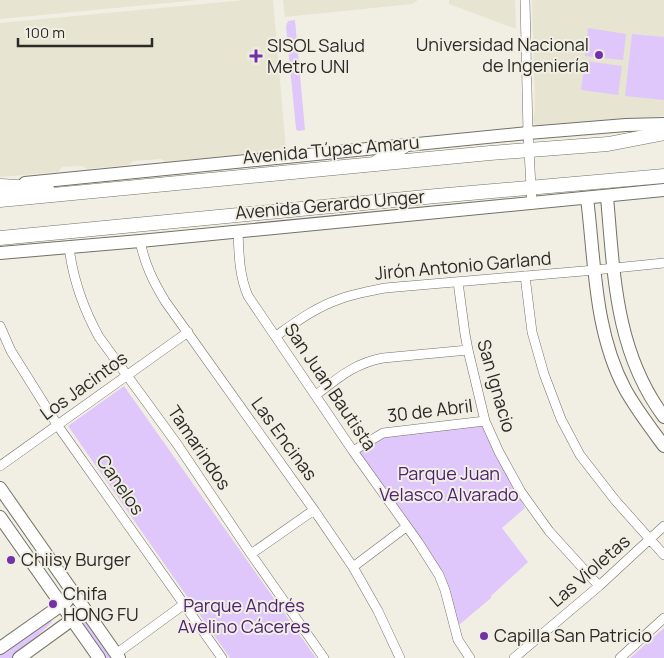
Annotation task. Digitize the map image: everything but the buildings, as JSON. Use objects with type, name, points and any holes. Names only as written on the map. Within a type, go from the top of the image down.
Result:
[{"type":"main road","name":"Avenida Túpac Amaru","points":[[0,200],[373,164],[608,144],[664,133]]},
{"type":"main road","points":[[373,164],[404,146]]},
{"type":"main road","points":[[0,238],[664,176]]},
{"type":"main road","points":[[1,186],[87,192]]},
{"type":"street","points":[[525,0],[528,133],[532,204]]},
{"type":"street","points":[[1,186],[528,133],[626,125],[664,124]]},
{"type":"street","name":"Avenida Gerardo Unger","points":[[0,254],[664,190]]},
{"type":"street","points":[[607,196],[618,308],[624,333],[630,354],[641,380],[664,417]]},
{"type":"street","points":[[587,198],[602,326],[617,373],[625,389],[644,420],[664,446]]},
{"type":"street","name":"San Juan Bautista","points":[[238,232],[239,267],[248,296],[439,575],[445,590],[458,640],[470,658]]},
{"type":"street","name":"Las Encinas","points":[[140,241],[145,262],[158,289],[352,567],[378,611],[400,658]]},
{"type":"street","name":"Tamarindos","points":[[69,247],[74,279],[88,316],[99,337],[177,444],[324,658]]},
{"type":"street","name":"Jirón Antonio Garland","points":[[276,336],[308,314],[338,300],[385,288],[664,263]]},
{"type":"street","points":[[525,276],[532,332],[544,374],[561,419],[580,455],[615,500],[664,554]]},
{"type":"street","name":"San Ignacio","points":[[458,282],[464,334],[485,421],[521,492],[549,531],[599,586]]},
{"type":"street","name":"Canelos","points":[[0,326],[15,359],[58,426],[222,658]]},
{"type":"street","name":"Los Jacintos","points":[[0,466],[188,332]]},
{"type":"street","points":[[316,395],[342,375],[371,360],[468,350]]},
{"type":"street","name":"30 de Abril","points":[[353,451],[384,433],[485,421]]},
{"type":"street","points":[[0,488],[118,656],[184,604]]},
{"type":"street","points":[[251,554],[314,510]]},
{"type":"street","points":[[0,517],[99,658]]},
{"type":"street","name":"Las Violetas","points":[[514,658],[599,586],[664,526]]},
{"type":"street","points":[[352,567],[406,527]]},
{"type":"street","points":[[0,648],[74,595]]},
{"type":"street","points":[[19,658],[85,610]]},
{"type":"street","points":[[620,658],[664,618]]},
{"type":"shaded area","points":[[0,0],[198,0],[0,19]]},
{"type":"shaded area","points":[[245,0],[273,0],[286,150],[165,162],[161,159],[133,161],[129,165],[87,169],[82,166],[62,167],[58,172],[0,177],[0,23]]},
{"type":"shaded area","name":"Universidad Nacional de Ingeniería","points":[[283,0],[417,1],[412,4],[285,17]]},
{"type":"shaded area","name":"Universidad Nacional de Ingeniería","points":[[449,0],[515,0],[516,29],[449,4]]},
{"type":"shaded area","name":"Universidad Nacional de Ingeniería","points":[[532,0],[664,0],[664,116],[536,126],[533,121],[535,109]]},
{"type":"green space","points":[[295,20],[305,130],[298,131],[296,129],[286,26],[288,21]]},
{"type":"green space","points":[[588,28],[626,34],[623,60],[585,56]]},
{"type":"green space","points":[[632,34],[664,37],[664,100],[625,96]]},
{"type":"green space","points":[[585,61],[622,66],[618,95],[581,90]]},
{"type":"green space","name":"Parque Andrés Avelino Cáceres","points":[[124,386],[316,658],[230,658],[68,426]]},
{"type":"green space","name":"Parque Juan Velasco Alvarado","points":[[480,424],[484,427],[525,508],[502,528],[528,562],[491,598],[459,625],[445,576],[361,456],[360,451],[386,435]]},
{"type":"green space","points":[[50,619],[52,622],[14,658],[0,658],[0,655]]},
{"type":"green space","points":[[86,620],[113,658],[106,658],[80,623]]},
{"type":"green space","points":[[664,628],[664,658],[630,658]]},
{"type":"place","name":"Universidad Nacional de Ingeniería","points":[[599,55]]},
{"type":"place","name":"SISOL Salud Metro UNI","points":[[256,56]]},
{"type":"place","name":"Chiisy Burger","points":[[11,560]]},
{"type":"place","name":"Chifa HONG FU","points":[[53,604]]},
{"type":"place","name":"Capilla San Patricio","points":[[484,636]]}]
